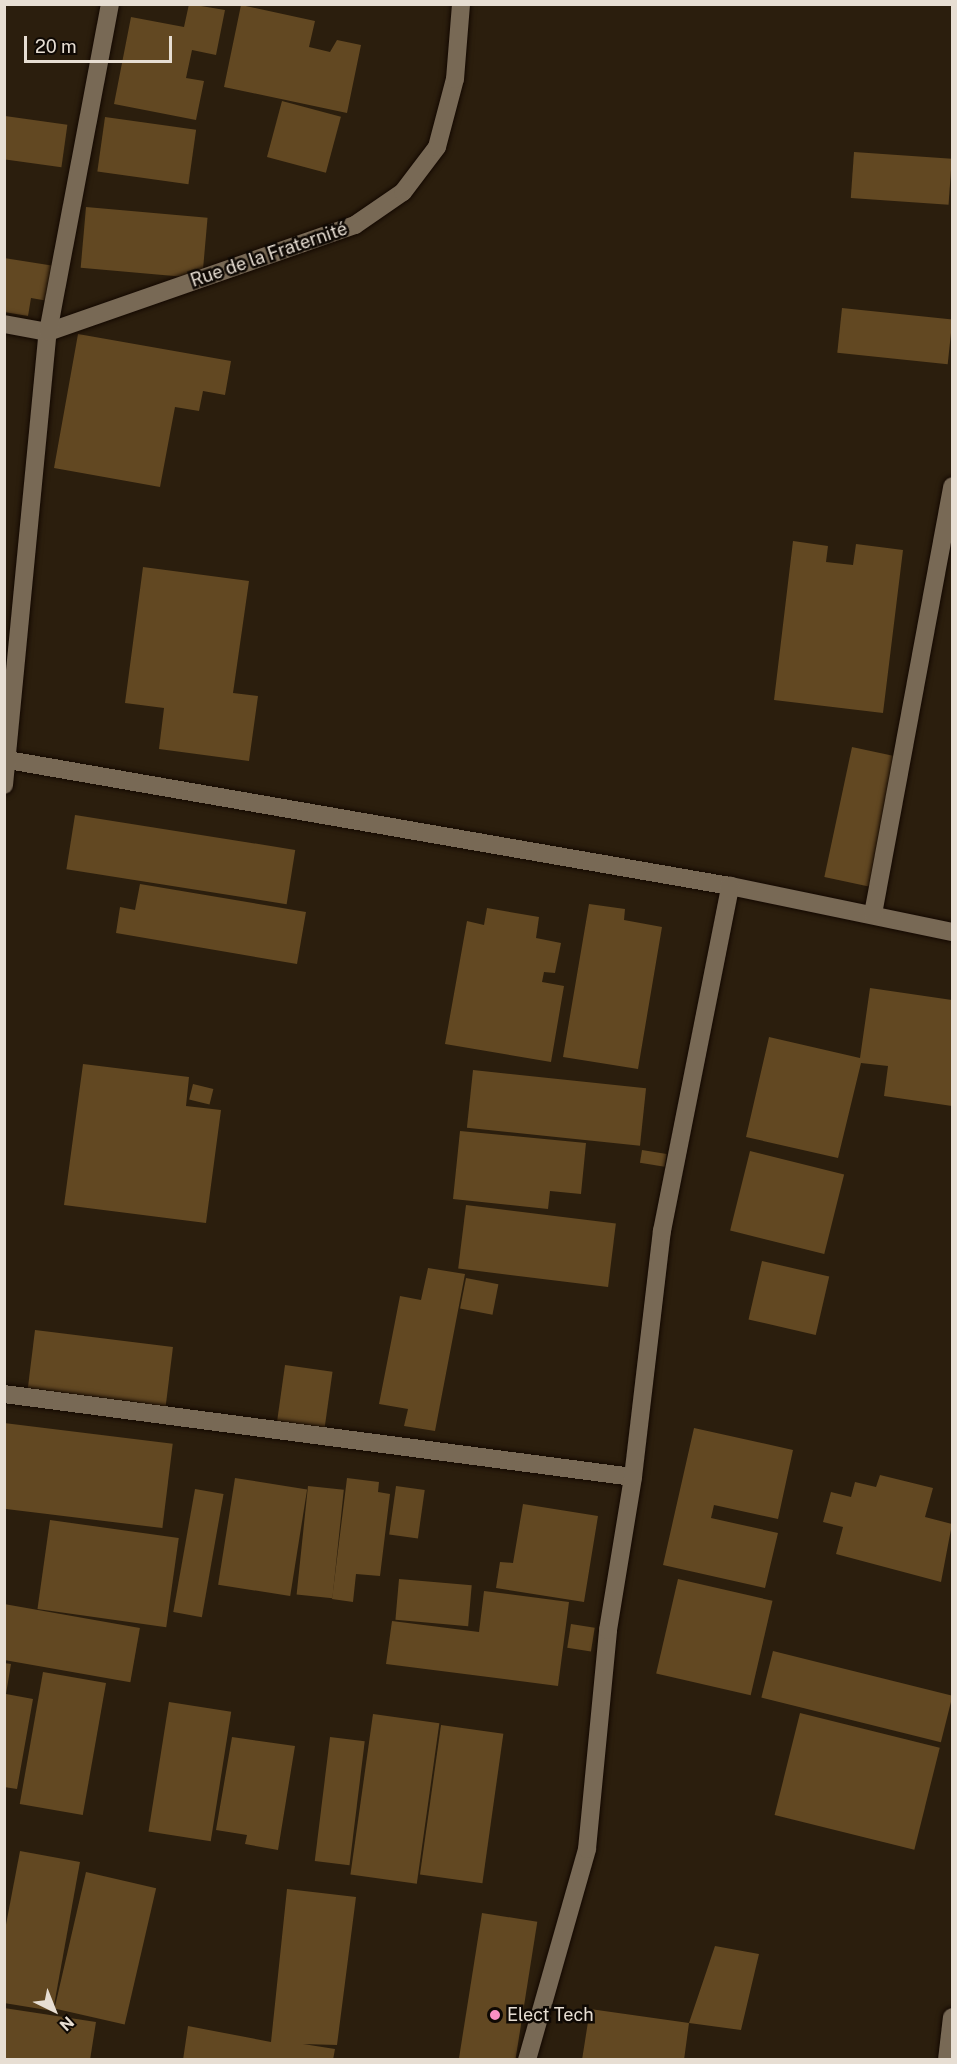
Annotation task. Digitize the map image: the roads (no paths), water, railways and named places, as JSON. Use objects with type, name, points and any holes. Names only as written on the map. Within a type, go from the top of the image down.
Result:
[{"type":"street","points":[[4,785],[48,332],[110,4]]},
{"type":"street","name":"Rue de la Fraternité","points":[[4,324],[48,332],[355,225],[403,192],[437,147],[455,79],[461,4]]},
{"type":"street","points":[[873,914],[952,486]]},
{"type":"street","points":[[8,760],[730,886],[952,932]]},
{"type":"street","points":[[527,2060],[587,1850],[608,1630],[633,1477],[662,1231],[730,886]]},
{"type":"street","points":[[4,1394],[633,1477]]},
{"type":"street","points":[[947,2060],[952,2017]]},
{"type":"place","name":"Elect Tech","points":[[495,2015]]}]
